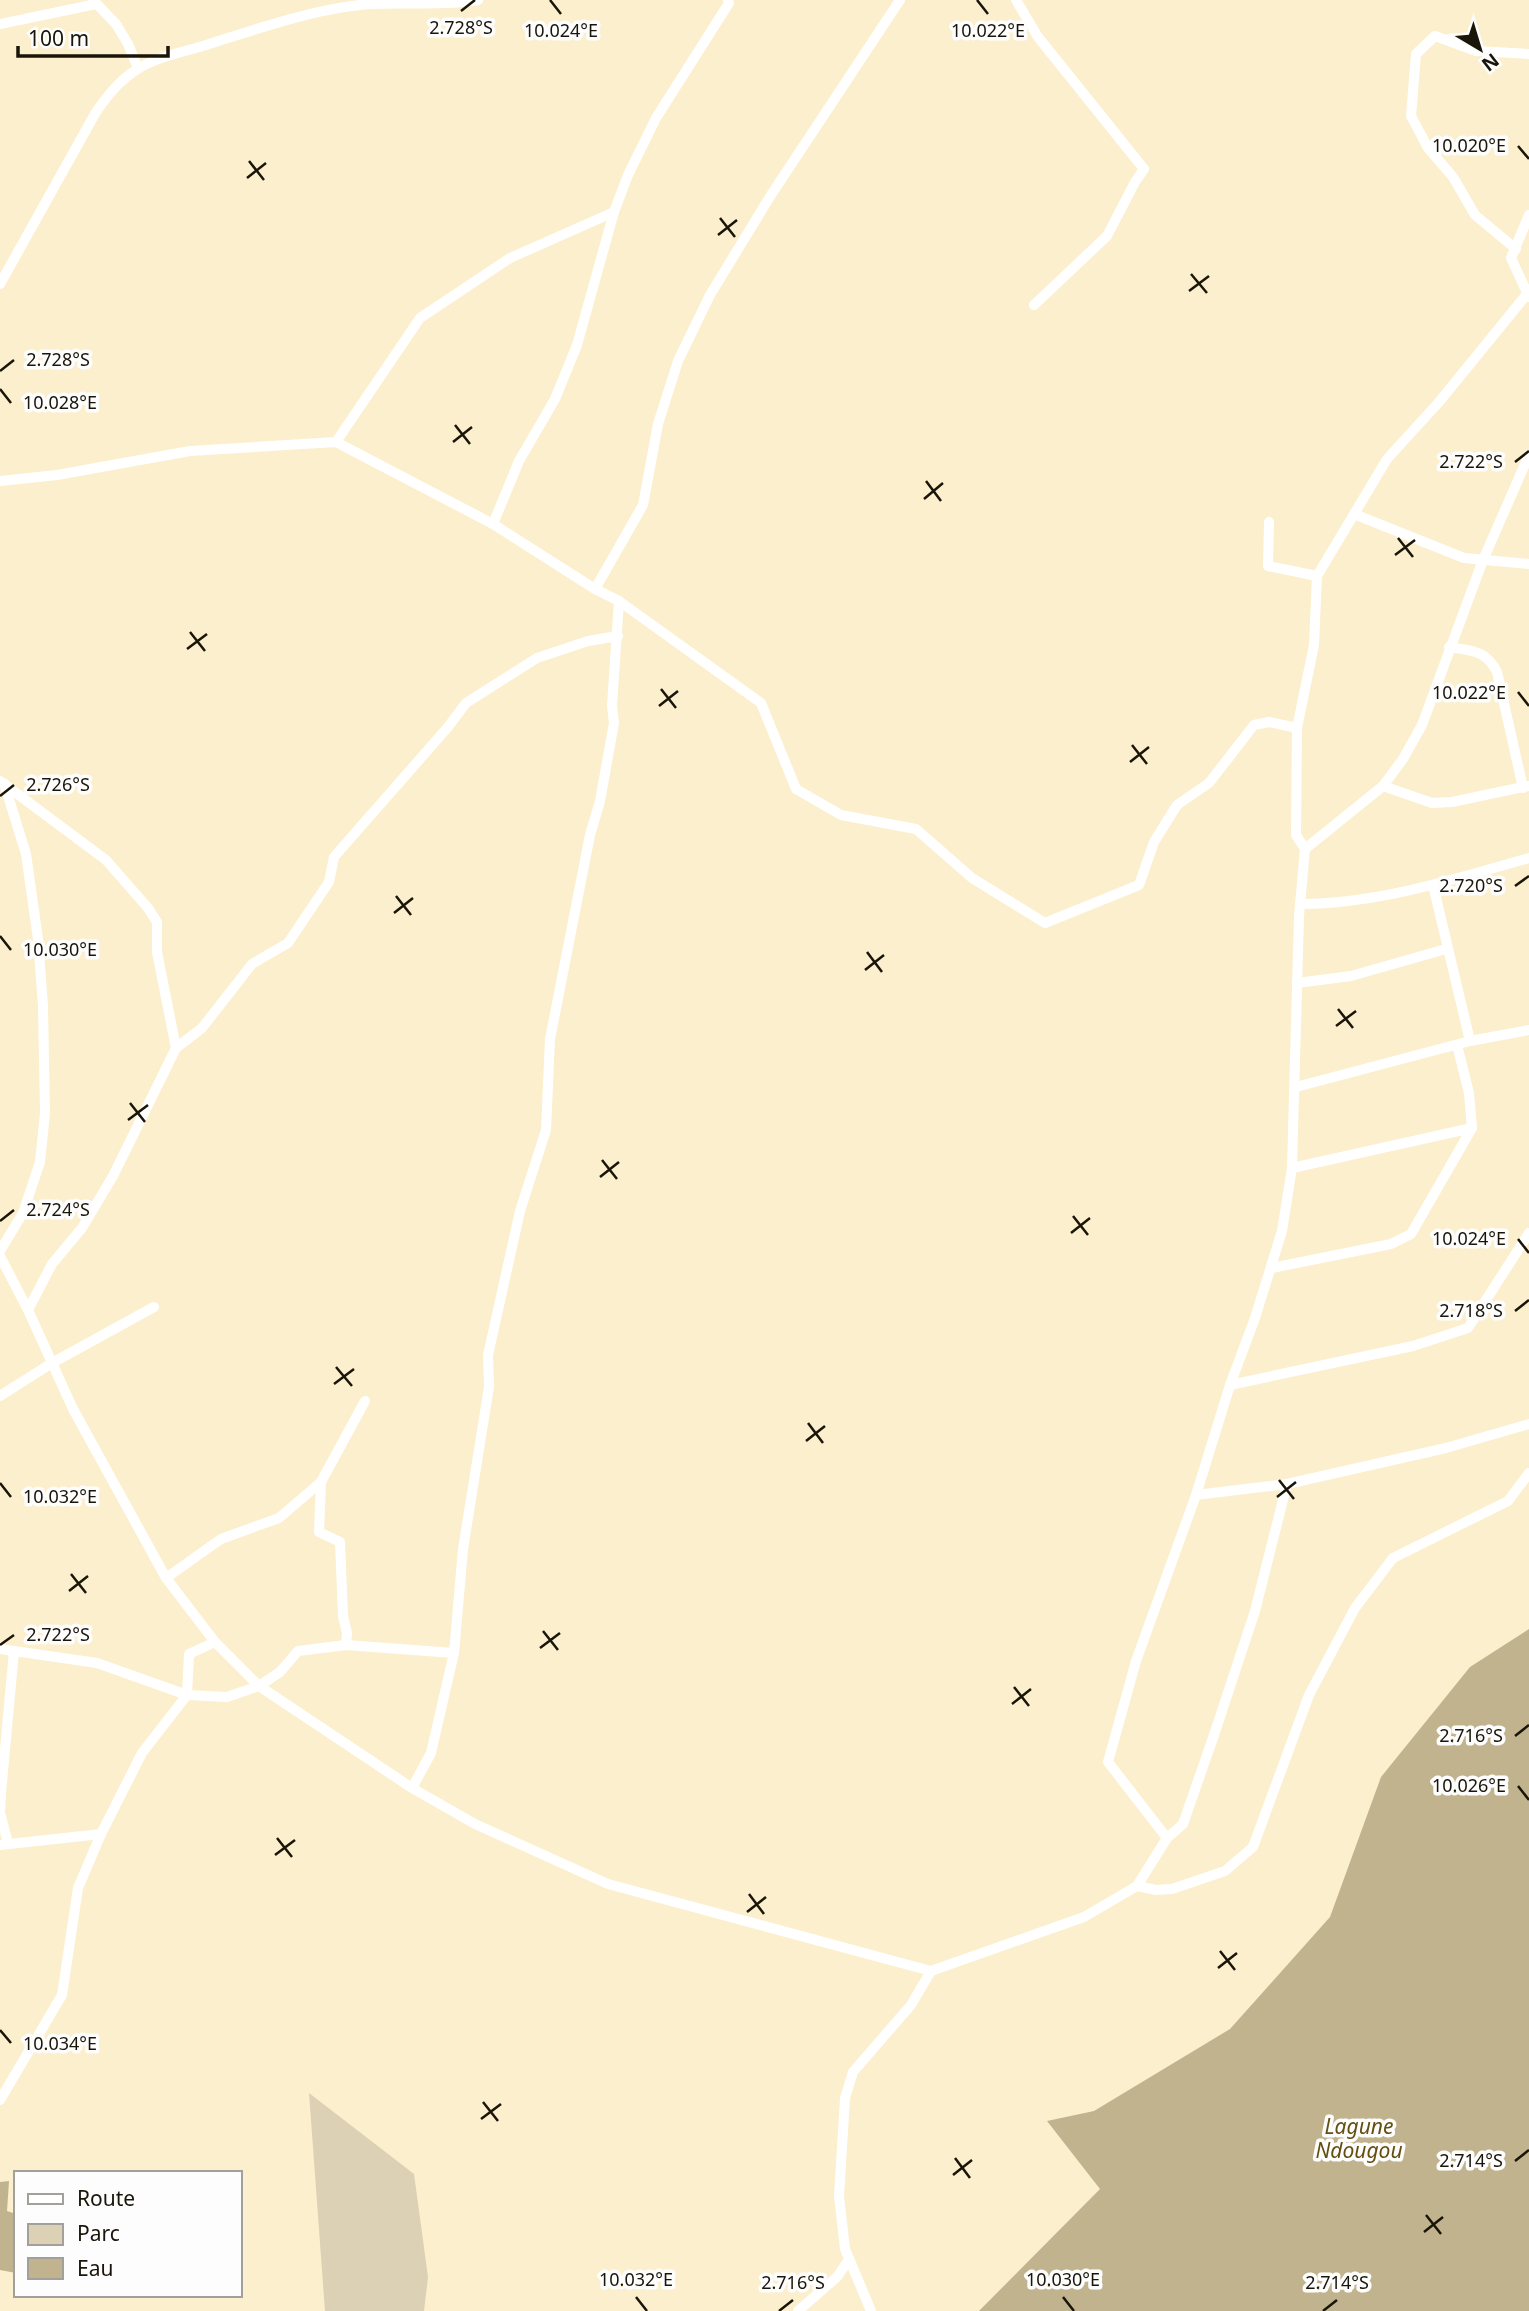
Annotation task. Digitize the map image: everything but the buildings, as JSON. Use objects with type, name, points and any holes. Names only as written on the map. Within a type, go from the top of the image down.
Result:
[{"type":"street","points":[[0,284],[96,112],[115,86],[138,68],[256,30],[341,8],[478,0]]},
{"type":"street","points":[[493,524],[519,461],[555,399],[577,345],[614,212],[628,175],[656,118],[729,0]]},
{"type":"street","points":[[595,589],[643,505],[657,442],[658,424],[678,361],[710,295],[771,195],[900,0]]},
{"type":"street","points":[[1016,0],[1038,37],[1144,169],[1107,236],[1034,305]]},
{"type":"street","points":[[0,23],[94,2],[116,24],[138,68]]},
{"type":"street","points":[[1516,249],[1475,215],[1452,177],[1427,148],[1411,116],[1412,76],[1416,54],[1436,36],[1476,51],[1529,54]]},
{"type":"street","points":[[336,442],[420,318],[510,258],[614,212]]},
{"type":"street","points":[[1167,1839],[1108,1762],[1136,1661],[1196,1495],[1282,1231],[1292,1168],[1300,904],[1305,849],[1296,835],[1297,728],[1314,645],[1317,576],[1387,459],[1528,296],[1511,258],[1529,215]]},
{"type":"street","points":[[0,481],[57,475],[190,451],[336,442],[493,524],[595,589],[619,601],[761,703],[796,789],[841,815],[916,829],[972,878],[1045,923],[1139,885],[1154,842],[1177,805],[1209,783],[1254,725],[1269,722],[1297,728]]},
{"type":"street","points":[[1305,849],[1383,786],[1422,725],[1483,560],[1529,456]]},
{"type":"street","points":[[1354,514],[1464,558],[1529,564]]},
{"type":"street","points":[[1269,522],[1268,566],[1317,576]]},
{"type":"street","points":[[412,1788],[431,1753],[454,1653],[463,1549],[489,1387],[488,1355],[520,1211],[546,1130],[550,1039],[614,723],[612,706],[619,601]]},
{"type":"street","points":[[28,1310],[52,1264],[82,1228],[113,1176],[176,1048],[202,1028],[252,964],[288,943],[329,882],[334,858],[466,703],[537,658],[588,641],[618,636]]},
{"type":"street","points":[[1383,786],[1432,803],[1452,802],[1526,787],[1497,672],[1492,662],[1486,656],[1449,647]]},
{"type":"street","points":[[2,782],[106,860],[148,908],[156,922],[158,952],[176,1048]]},
{"type":"street","points":[[2,782],[26,854],[38,939],[43,1006],[44,1113],[40,1162],[23,1213],[0,1254],[73,1409],[166,1578],[215,1642],[259,1686],[412,1788],[475,1824],[608,1884],[931,1970],[1084,1917],[1137,1886],[1167,1839],[1183,1824],[1255,1611],[1287,1484]]},
{"type":"street","points":[[1300,904],[1332,904],[1433,885],[1529,859]]},
{"type":"street","points":[[1433,885],[1446,949],[1470,1041]]},
{"type":"street","points":[[1297,983],[1351,976],[1446,949]]},
{"type":"street","points":[[1296,1087],[1470,1041],[1529,1030]]},
{"type":"street","points":[[1272,1268],[1391,1244],[1411,1234],[1472,1128],[1469,1093],[1457,1045]]},
{"type":"street","points":[[1292,1168],[1472,1128]]},
{"type":"street","points":[[1230,1385],[1413,1346],[1468,1328],[1529,1233]]},
{"type":"street","points":[[0,1396],[52,1363],[154,1307]]},
{"type":"street","points":[[166,1578],[221,1539],[279,1518],[321,1482],[365,1401]]},
{"type":"street","points":[[1196,1495],[1287,1484],[1528,1428]]},
{"type":"street","points":[[1137,1886],[1156,1890],[1183,1886],[1226,1871],[1253,1847],[1309,1695],[1355,1608],[1392,1558],[1508,1501],[1529,1473]]},
{"type":"street","points":[[321,1482],[319,1532],[340,1542],[342,1616],[347,1633],[346,1645]]},
{"type":"street","points":[[0,2100],[62,1995],[78,1888],[101,1834],[142,1753],[187,1695],[189,1654],[215,1642]]},
{"type":"street","points":[[0,1648],[97,1663],[187,1695],[227,1697],[259,1686],[280,1672],[298,1651],[346,1645],[454,1653]]},
{"type":"street","points":[[14,1651],[0,1813],[4,1844],[101,1834]]},
{"type":"street","points":[[871,2311],[866,2295],[848,2261],[839,2196],[845,2098],[853,2072],[911,2005],[931,1970]]},
{"type":"street","points":[[798,2311],[837,2277],[848,2261]]},
{"type":"green space","points":[[309,2093],[414,2174],[428,2277],[424,2311],[325,2311]]},
{"type":"water","name":"Lagune Ndougou","points":[[1529,1629],[1529,2311],[979,2311],[1100,2189],[1047,2121],[1094,2111],[1230,2029],[1330,1917],[1381,1777],[1470,1667]]},
{"type":"water","points":[[9,2181],[7,2211],[14,2213],[14,2273],[0,2270],[0,2182]]}]
